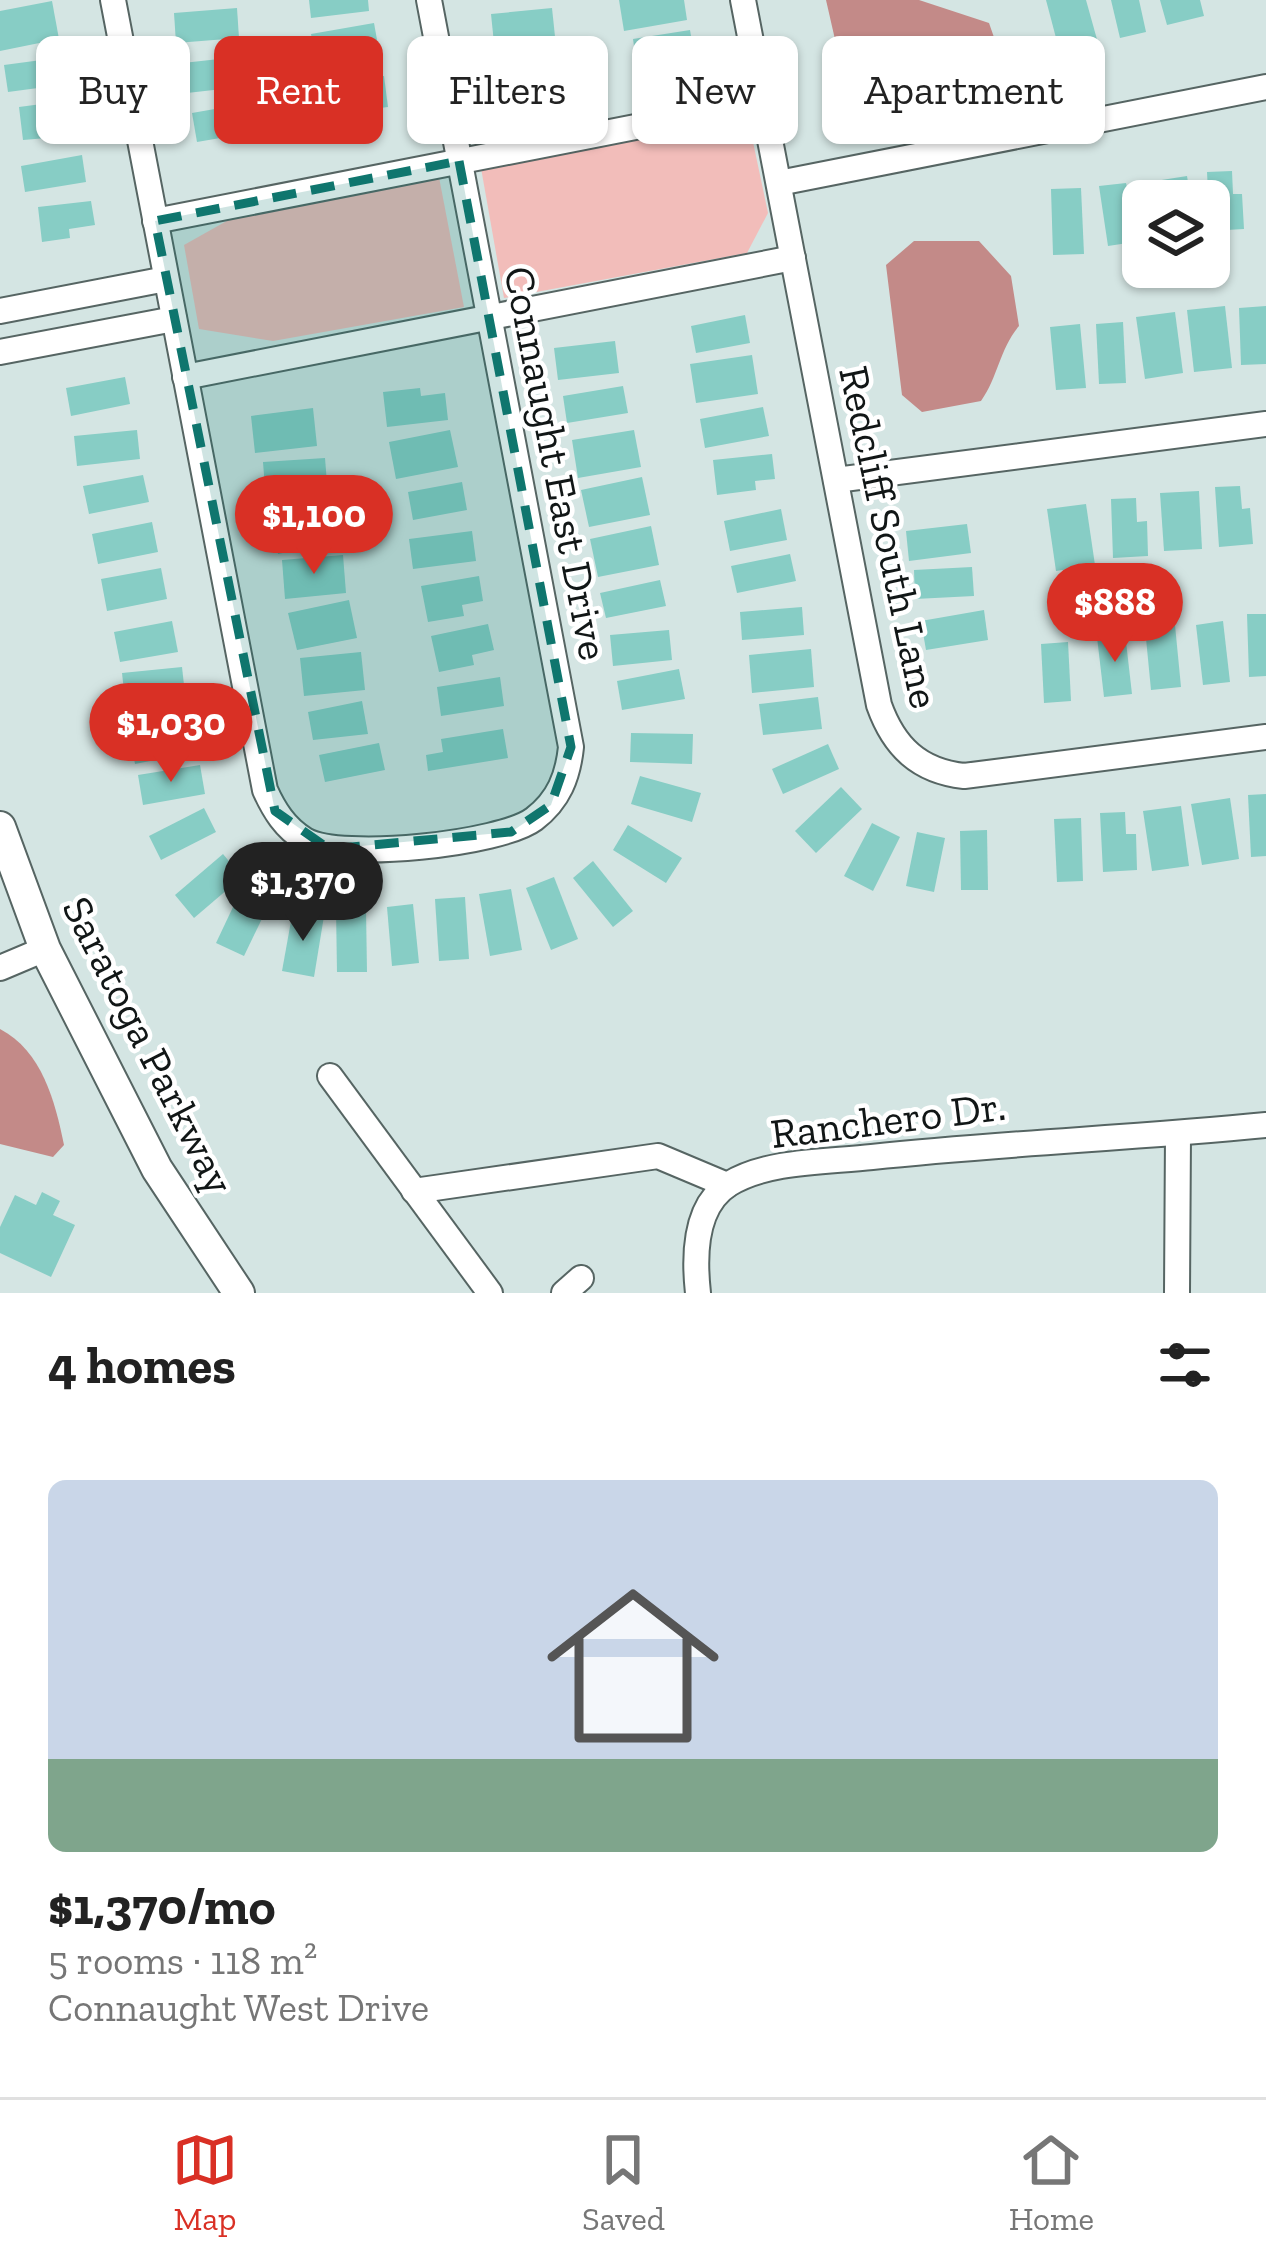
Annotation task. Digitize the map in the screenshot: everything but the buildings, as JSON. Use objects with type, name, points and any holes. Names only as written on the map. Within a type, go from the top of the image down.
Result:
[{"type":"street","name":"Connaught East Drive","points":[[113,0],[265,790],[274,811],[306,841],[329,849],[493,836],[530,823],[550,805],[569,767],[571,747],[428,0]]},
{"type":"street","name":"Redcliff South Lane","points":[[743,0],[750,36]]},
{"type":"street","points":[[779,183],[1266,87]]},
{"type":"street","points":[[155,221],[632,128]]},
{"type":"street","name":"Redcliff South Lane","points":[[771,144],[887,728],[914,760],[964,776],[1266,737]]},
{"type":"street","points":[[185,377],[793,258]]},
{"type":"street","points":[[0,311],[166,279]]},
{"type":"street","points":[[0,352],[174,319]]},
{"type":"street","points":[[836,480],[1266,424]]},
{"type":"street","name":"Saratoga Parkway","points":[[0,827],[45,949],[157,1169],[239,1293]]},
{"type":"street","points":[[0,968],[45,949]]},
{"type":"street","points":[[330,1076],[490,1293]]},
{"type":"street","name":"Ranchero Dr.","points":[[698,1293],[694,1261],[703,1215],[728,1185],[779,1167],[1031,1141],[1266,1125]]},
{"type":"street","points":[[1177,1293],[1178,1134]]},
{"type":"street","points":[[415,1191],[658,1156],[728,1185]]},
{"type":"highlighted area","points":[[459,161],[571,747],[551,805],[511,832],[329,849],[275,811],[155,221]]},
{"type":"shaded area","points":[[826,0],[919,0],[989,23],[994,36],[834,36]]},
{"type":"shaded area","points":[[632,138],[632,144],[753,144],[768,213],[747,253],[504,298],[481,168]]},
{"type":"shaded area","points":[[438,172],[464,307],[273,341],[199,329],[184,245],[248,209]]},
{"type":"shaded area","points":[[914,241],[979,241],[1011,276],[1019,326],[981,401],[922,412],[902,395],[886,265]]},
{"type":"shaded area","points":[[0,1029],[26,1050],[44,1079],[64,1145],[53,1157],[0,1144]]}]
